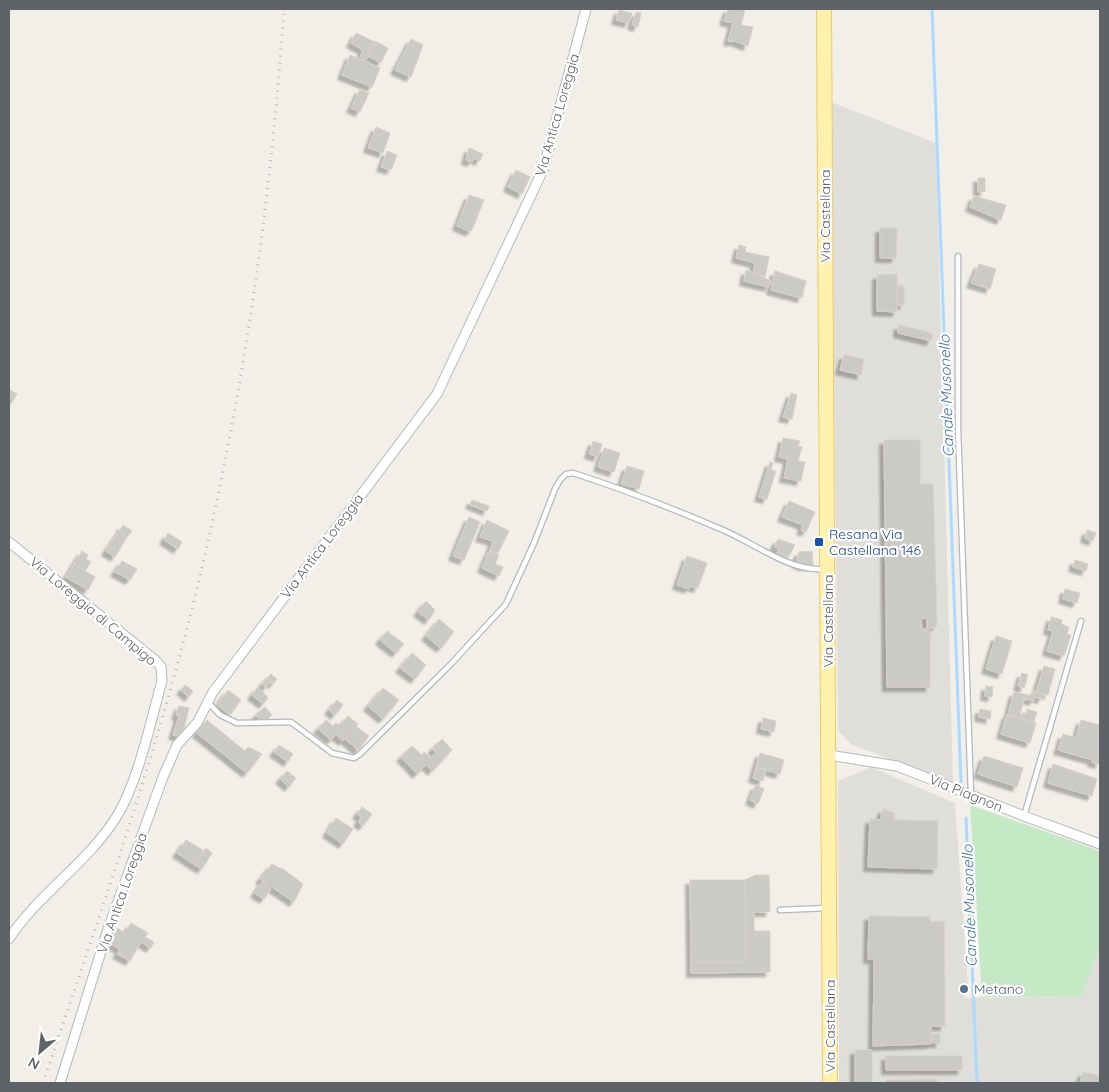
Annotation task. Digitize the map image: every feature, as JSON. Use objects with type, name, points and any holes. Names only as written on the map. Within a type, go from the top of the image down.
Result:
[{"type":"main road","name":"Via Castellana","points":[[824,9],[830,1083]]},
{"type":"street","name":"Via Antica Loreggia","points":[[60,1083],[108,929],[162,777],[177,745],[197,723],[208,702],[437,394],[543,170],[586,9]]},
{"type":"street","name":"Via Loreggia di Campigo","points":[[9,542],[155,660],[161,667],[162,681],[129,792],[117,816],[80,862],[32,908],[9,940]]},
{"type":"street","name":"Via Piagnon","points":[[829,755],[897,766],[1100,844]]},
{"type":"lane","points":[[958,256],[958,429],[971,796]]},
{"type":"lane","points":[[208,702],[220,715],[236,723],[291,722],[332,753],[354,758],[451,664],[506,604],[534,544],[555,489],[566,474],[573,473],[724,530],[798,566],[813,570],[828,569]]},
{"type":"lane","points":[[1024,816],[1081,621]]},
{"type":"lane","points":[[780,910],[830,908]]},
{"type":"shaded area","points":[[831,102],[936,143],[953,784],[851,744],[838,730]]},
{"type":"shaded area","points":[[871,767],[955,803],[968,986],[964,998],[1081,996],[1100,946],[1100,1083],[839,1083],[838,781]]},
{"type":"green space","points":[[970,805],[1100,851],[1100,946],[1082,996],[982,997]]},
{"type":"building","points":[[728,9],[745,9],[741,25],[753,27],[748,46],[732,40],[732,42],[728,41],[733,23],[724,21]]},
{"type":"building","points":[[619,10],[632,13],[629,23],[616,20]]},
{"type":"building","points":[[636,12],[641,13],[638,27],[632,25]]},
{"type":"building","points":[[356,33],[375,42],[366,60],[360,57],[363,50],[351,43]]},
{"type":"building","points":[[411,39],[423,45],[411,77],[395,70]]},
{"type":"building","points":[[375,41],[388,48],[381,63],[368,56]]},
{"type":"building","points":[[350,55],[380,68],[372,87],[342,75]]},
{"type":"building","points":[[360,89],[369,93],[360,112],[351,108]]},
{"type":"building","points":[[376,127],[390,133],[383,153],[368,148]]},
{"type":"building","points":[[469,148],[483,154],[480,161],[473,158],[472,162],[466,160]]},
{"type":"building","points":[[387,151],[397,155],[391,170],[381,167]]},
{"type":"building","points":[[516,170],[530,177],[522,194],[508,187]]},
{"type":"building","points":[[978,178],[985,178],[985,191],[978,192]]},
{"type":"building","points":[[469,195],[484,200],[472,230],[469,231],[457,226]]},
{"type":"building","points":[[974,196],[1006,205],[1001,220],[970,207]]},
{"type":"building","points":[[880,228],[897,228],[896,258],[880,258]]},
{"type":"building","points":[[739,245],[746,247],[745,252],[769,257],[765,277],[753,274],[755,263],[736,258]]},
{"type":"building","points":[[979,264],[996,269],[990,289],[971,283]]},
{"type":"building","points":[[746,270],[771,281],[769,287],[744,281]]},
{"type":"building","points":[[775,271],[806,281],[802,298],[771,290]]},
{"type":"building","points":[[897,274],[897,312],[877,311],[877,275]]},
{"type":"building","points":[[897,286],[904,286],[904,305],[897,305]]},
{"type":"building","points":[[899,325],[928,332],[933,335],[931,341],[898,333]]},
{"type":"building","points":[[844,355],[864,359],[861,375],[840,370]]},
{"type":"building","points":[[9,389],[17,394],[11,404],[9,402]]},
{"type":"building","points":[[791,393],[797,395],[792,419],[783,417]]},
{"type":"building","points":[[783,438],[800,441],[798,446],[802,447],[798,461],[805,462],[801,481],[784,478],[788,459],[779,457]]},
{"type":"building","points":[[884,440],[920,440],[920,484],[933,484],[937,625],[934,628],[927,628],[927,618],[921,619],[921,628],[930,630],[930,687],[887,687]]},
{"type":"building","points":[[593,441],[602,444],[598,457],[589,454]]},
{"type":"building","points":[[604,448],[620,453],[614,472],[598,467]]},
{"type":"building","points":[[770,462],[773,463],[771,470],[776,471],[767,499],[759,497]]},
{"type":"building","points":[[627,466],[644,471],[639,489],[621,484]]},
{"type":"building","points":[[472,500],[489,506],[487,511],[470,504]]},
{"type":"building","points":[[789,501],[815,512],[806,532],[801,530],[803,525],[782,517]]},
{"type":"building","points":[[469,517],[480,522],[464,560],[453,556]]},
{"type":"building","points":[[487,520],[509,531],[498,553],[490,550],[493,541],[480,537]]},
{"type":"building","points":[[123,525],[132,531],[127,537],[119,532]]},
{"type":"building","points":[[1087,530],[1096,533],[1093,541],[1085,538]]},
{"type":"building","points":[[119,532],[127,537],[118,552],[109,546]]},
{"type":"building","points":[[168,533],[182,542],[178,549],[164,540]]},
{"type":"building","points":[[778,539],[795,545],[788,558],[777,553],[779,549],[774,547]]},
{"type":"building","points":[[109,546],[118,552],[115,557],[106,551]]},
{"type":"building","points":[[82,551],[88,555],[86,559],[91,562],[85,571],[74,564]]},
{"type":"building","points":[[489,551],[499,555],[495,564],[503,567],[499,576],[482,568]]},
{"type":"building","points":[[812,551],[813,565],[803,566],[796,563],[799,552]]},
{"type":"building","points":[[687,556],[707,563],[698,588],[690,586],[689,589],[677,585]]},
{"type":"building","points":[[1075,560],[1088,564],[1086,571],[1073,567]]},
{"type":"building","points":[[122,561],[137,569],[130,580],[115,572]]},
{"type":"building","points":[[74,564],[95,577],[88,590],[66,577]]},
{"type":"building","points":[[1065,589],[1080,593],[1077,603],[1063,599]]},
{"type":"building","points":[[426,601],[435,610],[429,620],[418,612]]},
{"type":"building","points":[[1051,617],[1062,620],[1061,624],[1069,627],[1067,634],[1071,635],[1064,656],[1047,651],[1053,631],[1048,630]]},
{"type":"building","points":[[439,619],[454,632],[441,648],[426,636]]},
{"type":"building","points":[[387,631],[404,644],[396,653],[380,640]]},
{"type":"building","points":[[996,636],[1012,641],[1002,674],[986,669]]},
{"type":"building","points":[[412,653],[426,665],[415,679],[400,668]]},
{"type":"building","points":[[1044,666],[1055,669],[1048,695],[1036,692]]},
{"type":"building","points":[[1022,673],[1028,675],[1024,688],[1018,686]]},
{"type":"building","points":[[271,674],[277,679],[273,684],[271,681],[266,687],[262,684]]},
{"type":"building","points":[[185,685],[193,691],[189,697],[181,690]]},
{"type":"building","points":[[986,686],[993,687],[992,697],[985,696]]},
{"type":"building","points":[[258,687],[268,698],[263,704],[252,695]]},
{"type":"building","points":[[383,688],[399,700],[383,719],[368,706]]},
{"type":"building","points":[[228,690],[241,700],[230,715],[217,705]]},
{"type":"building","points":[[1034,691],[1043,694],[1042,699],[1035,697],[1034,701],[1024,698],[1020,715],[1025,717],[1027,709],[1037,712],[1034,722],[1008,715],[1014,692],[1032,696]]},
{"type":"building","points":[[337,700],[343,705],[335,715],[329,710]]},
{"type":"building","points":[[179,706],[189,708],[182,737],[173,735],[179,716],[176,715]]},
{"type":"building","points":[[265,707],[272,715],[266,721],[264,718],[261,721],[256,715]]},
{"type":"building","points":[[980,709],[991,711],[990,719],[979,717]]},
{"type":"building","points":[[1007,714],[1036,723],[1030,743],[1001,734]]},
{"type":"building","points":[[348,716],[358,724],[343,741],[336,735],[343,726],[341,724]]},
{"type":"building","points":[[763,718],[776,721],[774,732],[761,729]]},
{"type":"building","points":[[207,720],[245,751],[248,747],[262,754],[247,773],[197,733]]},
{"type":"building","points":[[326,720],[333,726],[336,723],[342,728],[331,740],[318,729]]},
{"type":"building","points":[[1081,720],[1100,725],[1100,764],[1092,762],[1093,760],[1058,750],[1063,734],[1076,738]]},
{"type":"building","points":[[356,726],[369,736],[358,750],[345,739]]},
{"type":"building","points":[[442,739],[452,750],[432,771],[426,765],[417,774],[401,757],[412,746],[422,755],[424,752],[430,758],[436,752],[432,749]]},
{"type":"building","points":[[279,745],[293,754],[288,762],[274,752]]},
{"type":"building","points":[[760,753],[784,760],[780,774],[756,767]]},
{"type":"building","points":[[984,756],[1023,768],[1017,787],[978,774]]},
{"type":"building","points":[[1053,764],[1097,779],[1092,796],[1048,783]]},
{"type":"building","points":[[756,767],[766,770],[763,781],[753,778]]},
{"type":"building","points":[[287,771],[296,778],[289,787],[280,779]]},
{"type":"building","points":[[756,785],[764,789],[758,804],[750,800]]},
{"type":"building","points":[[362,807],[372,814],[363,826],[358,822],[361,817],[357,814]]},
{"type":"building","points":[[883,809],[894,813],[894,820],[938,821],[937,869],[868,867],[870,819],[880,820]]},
{"type":"building","points":[[336,818],[353,829],[343,844],[327,833]]},
{"type":"building","points":[[186,840],[204,851],[195,865],[177,853]]},
{"type":"building","points":[[206,848],[212,853],[202,869],[195,865]]},
{"type":"building","points":[[272,864],[282,868],[303,884],[294,902],[260,879]]},
{"type":"building","points":[[756,875],[769,875],[770,912],[754,912],[754,931],[770,931],[770,972],[691,973],[691,962],[746,962],[745,880]]},
{"type":"building","points":[[690,880],[745,880],[746,962],[691,962]]},
{"type":"building","points":[[262,882],[271,889],[264,899],[255,893]]},
{"type":"building","points":[[869,916],[930,917],[930,922],[944,921],[945,1026],[931,1026],[931,1044],[873,1046],[874,959],[868,959]]},
{"type":"building","points":[[131,923],[148,933],[145,937],[154,942],[151,948],[141,942],[130,961],[117,954],[120,949],[109,943],[117,928],[125,933]]},
{"type":"building","points":[[931,1034],[940,1034],[940,1043],[931,1043]]},
{"type":"building","points":[[855,1050],[872,1050],[872,1083],[855,1083]]},
{"type":"building","points":[[886,1056],[962,1056],[962,1070],[886,1070]]},
{"type":"building","points":[[1083,1072],[1100,1076],[1100,1083],[1080,1083]]},
{"type":"building","points":[[937,1079],[937,1083],[886,1083],[886,1080]]},
{"type":"waterway","name":"Canale Musonello","points":[[932,9],[961,782]]},
{"type":"waterway","name":"Canale Musonello","points":[[966,818],[977,1083]]},
{"type":"railway","points":[[43,1083],[154,747],[191,614],[211,528],[229,443],[257,270],[268,183],[284,9]]},
{"type":"place","name":"Resana Via Castellana 146","points":[[819,542]]},
{"type":"place","name":"Metano","points":[[964,989]]}]
